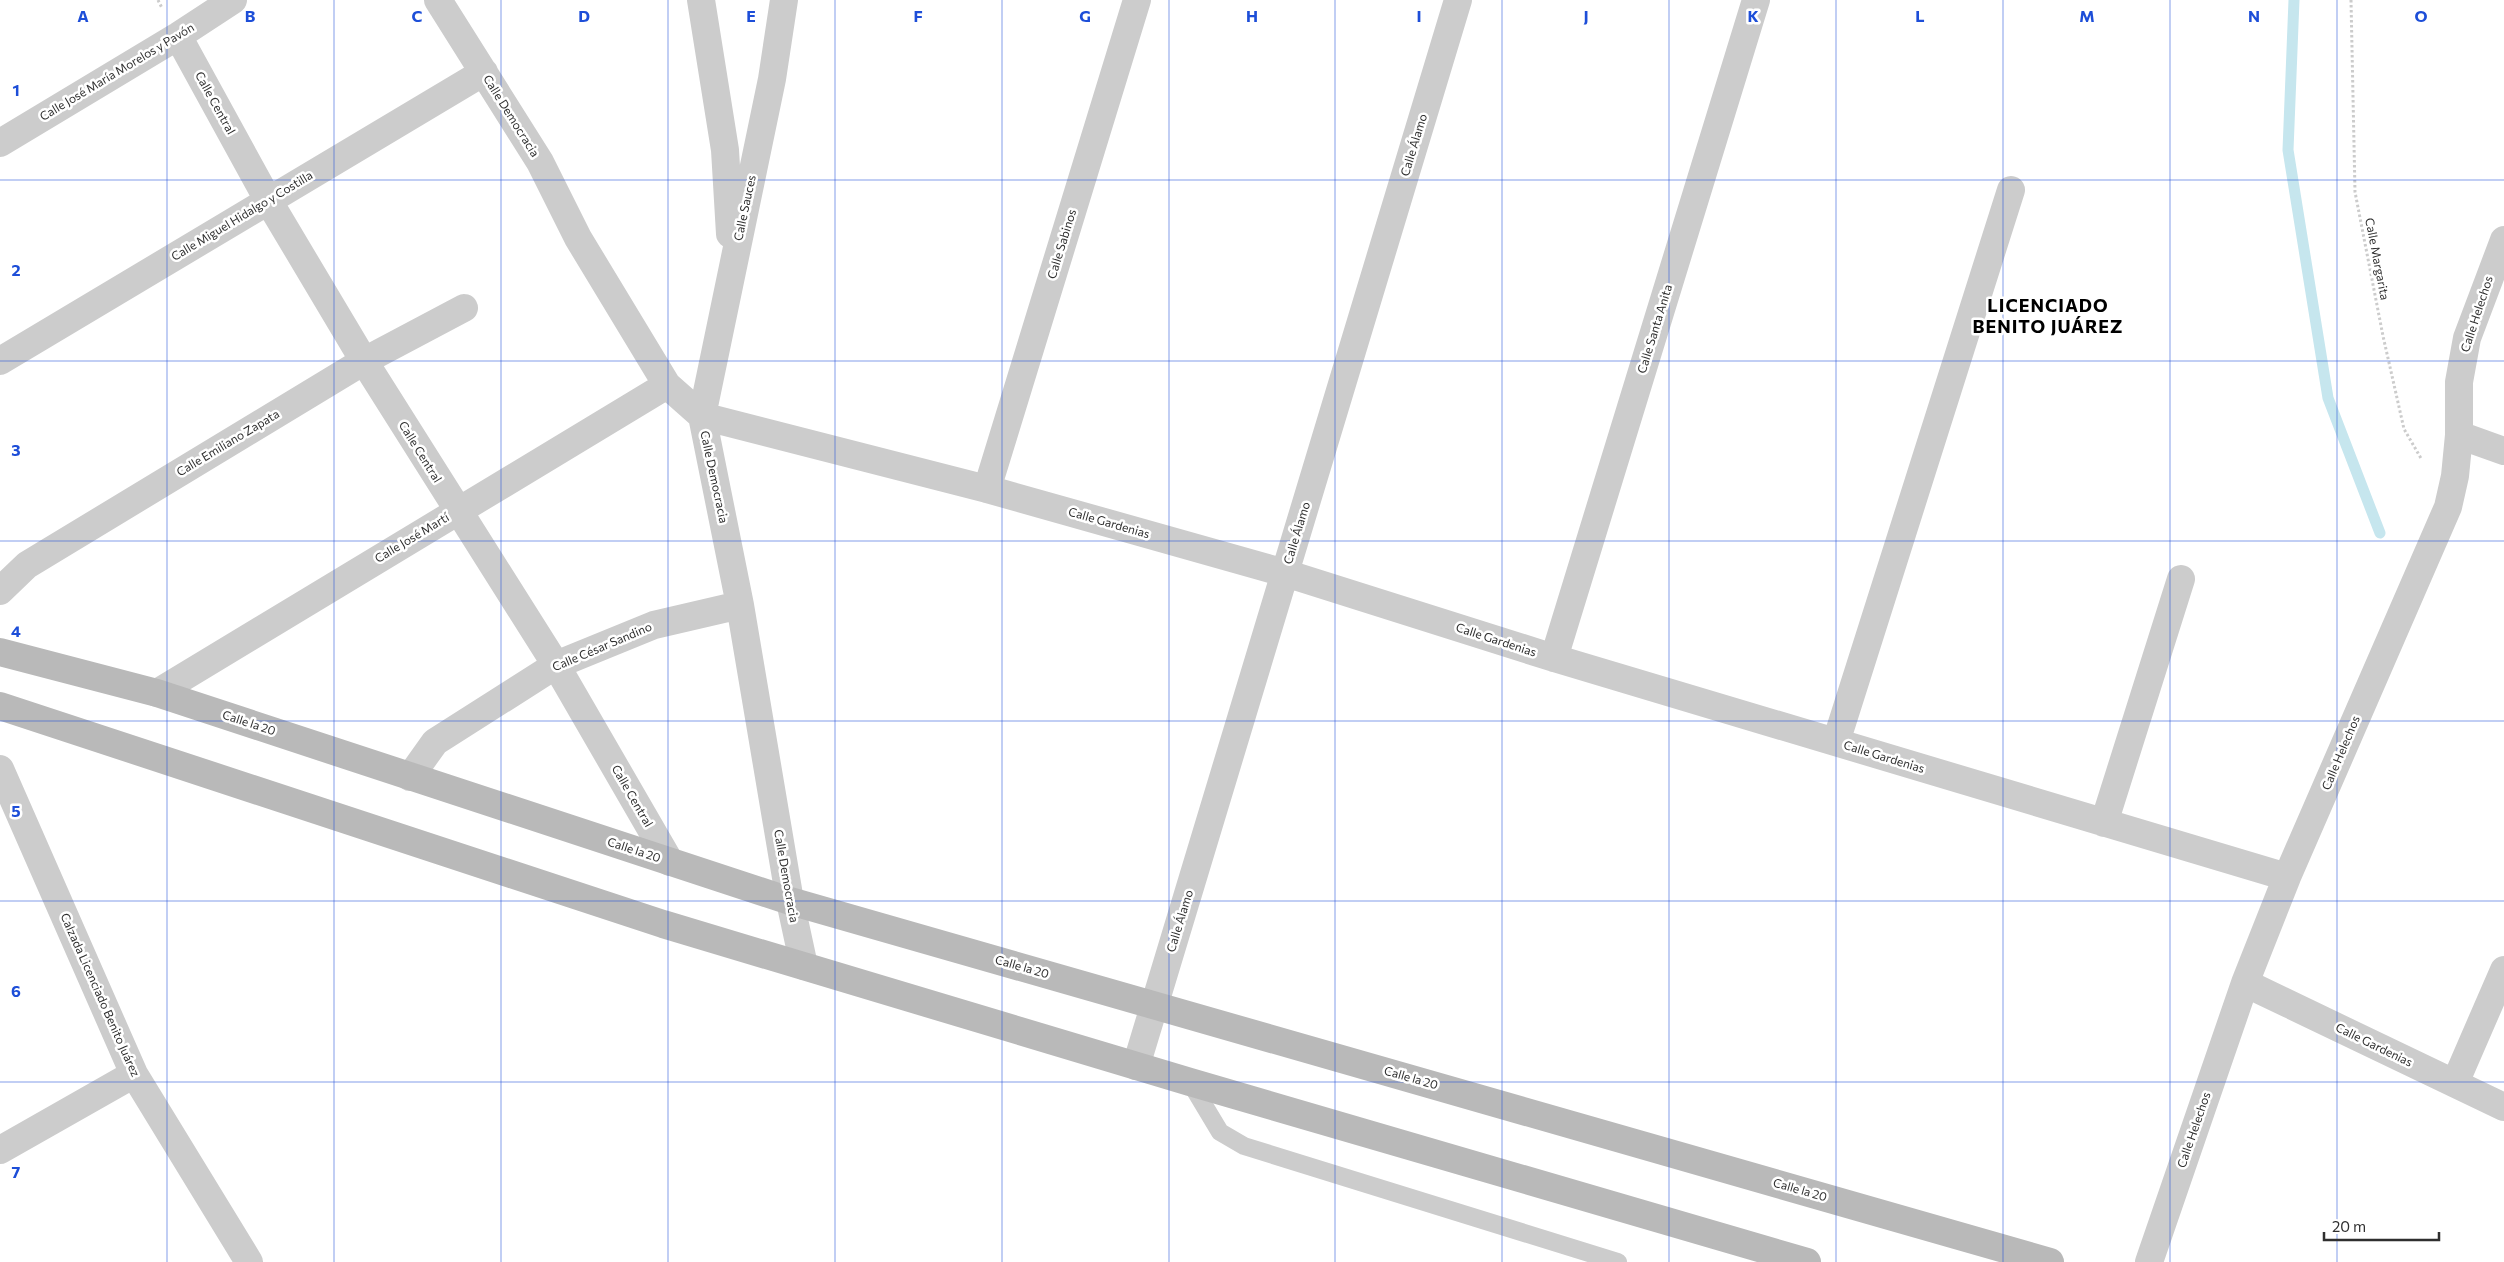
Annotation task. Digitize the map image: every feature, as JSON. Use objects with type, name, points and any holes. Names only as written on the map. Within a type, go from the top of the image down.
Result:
[{"type":"street","name":"Calle José María Morelos y Pavón","points":[[0,143],[178,36],[233,0]]},
{"type":"street","name":"Calle Democracia","points":[[438,0],[540,162],[578,238],[667,385],[702,416],[740,605],[790,901],[804,966]]},
{"type":"street","points":[[701,0],[725,150],[732,268]]},
{"type":"street","name":"Calle Sauces","points":[[702,416],[772,79],[784,0]]},
{"type":"street","name":"Calle Sabinos","points":[[987,488],[1137,0]]},
{"type":"street","name":"Calle Álamo","points":[[1136,1066],[1458,0]]},
{"type":"street","name":"Calle Santa Anita","points":[[1554,658],[1756,0]]},
{"type":"street","name":"Calle Central","points":[[178,36],[268,200],[364,361],[556,665],[670,862]]},
{"type":"street","name":"Calle Miguel Hidalgo y Costilla","points":[[0,361],[484,72]]},
{"type":"street","points":[[1836,742],[2011,190]]},
{"type":"street","name":"Calle Helechos","points":[[2149,1262],[2245,983],[2287,877],[2448,507],[2456,476],[2459,435],[2459,382],[2467,338],[2504,240]]},
{"type":"street","name":"Calle Emiliano Zapata","points":[[0,591],[27,565],[364,361],[464,308]]},
{"type":"street","name":"Calle José Martí","points":[[157,692],[667,385]]},
{"type":"street","name":"Calle Gardenias","points":[[702,416],[987,488],[1285,573],[1554,658],[2287,877]]},
{"type":"street","points":[[2459,435],[2504,451]]},
{"type":"street","points":[[2104,822],[2181,579]]},
{"type":"street","name":"Calle César Sandino","points":[[410,777],[435,742],[556,665],[654,625],[740,605]]},
{"type":"street","name":"Calle la 20","points":[[0,652],[157,692],[790,901],[1155,1004],[2050,1262]]},
{"type":"street","points":[[0,706],[663,924],[1190,1082],[1807,1262]]},
{"type":"street","name":"Calzada Licenciado Benito Juárez","points":[[0,769],[134,1074],[249,1262]]},
{"type":"street","points":[[2455,1083],[2504,970]]},
{"type":"street","name":"Calle Gardenias","points":[[2245,983],[2504,1106]]},
{"type":"street","points":[[0,1150],[134,1074]]},
{"type":"lane","points":[[1190,1082],[1220,1132],[1244,1146],[1618,1262]]},
{"type":"path","name":"Calle Margarita","points":[[2351,0],[2355,192],[2383,336],[2404,429],[2448,507]]},
{"type":"waterway","points":[[2294,0],[2288,150],[2328,398],[2380,533]]},
{"type":"district","name":"LICENCIADO BENITO JUÁREZ","points":[[2048,316]]}]
